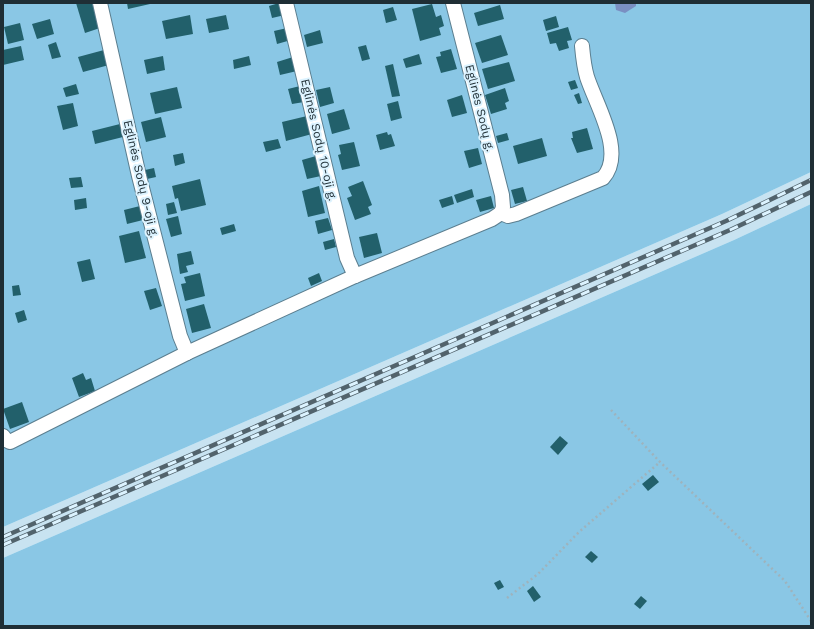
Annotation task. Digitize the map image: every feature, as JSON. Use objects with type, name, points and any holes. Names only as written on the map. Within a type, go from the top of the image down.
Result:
[{"type":"street","name":"Eglinės Sodų 9-oji g.","points":[[100,3],[139,176],[180,336],[187,354]]},
{"type":"street","name":"Eglinės Sodų 10-oji g.","points":[[286,3],[346,258],[355,276]]},
{"type":"street","name":"Eglinės Sodų g.","points":[[453,3],[502,195],[503,207],[501,213]]},
{"type":"street","points":[[6,439],[355,276],[492,219],[501,213],[508,216],[516,214],[602,178],[608,172],[612,157],[610,138],[587,77],[583,63],[582,46]]},
{"type":"path","points":[[611,410],[660,462],[785,581],[811,621]]},
{"type":"path","points":[[507,598],[538,574],[579,532],[660,462]]},
{"type":"shaded area","points":[[3,3],[811,3],[811,172],[722,214],[3,527]]},
{"type":"shaded area","points":[[615,3],[636,3],[636,6],[625,13],[616,10]]},
{"type":"shaded area","points":[[811,172],[811,204],[734,240],[3,558],[3,527],[722,214]]},
{"type":"shaded area","points":[[811,204],[811,626],[3,626],[3,558],[734,240]]},
{"type":"building","points":[[76,3],[92,3],[100,28],[85,33]]},
{"type":"building","points":[[127,3],[150,3],[150,4],[128,9]]},
{"type":"building","points":[[279,3],[285,15],[272,18],[269,6]]},
{"type":"building","points":[[432,4],[436,17],[441,15],[444,26],[439,28],[441,35],[420,41],[412,9]]},
{"type":"building","points":[[500,5],[504,19],[478,26],[474,13]]},
{"type":"building","points":[[393,7],[397,20],[386,23],[383,10]]},
{"type":"building","points":[[190,15],[193,34],[166,39],[162,21]]},
{"type":"building","points":[[226,15],[229,29],[209,33],[206,19]]},
{"type":"building","points":[[556,16],[559,27],[546,31],[543,20]]},
{"type":"building","points":[[50,19],[54,34],[37,39],[32,24]]},
{"type":"building","points":[[20,23],[24,40],[8,44],[4,27]]},
{"type":"building","points":[[568,27],[572,40],[567,41],[569,48],[559,51],[556,43],[550,44],[547,33]]},
{"type":"building","points":[[287,28],[291,40],[277,44],[274,31]]},
{"type":"building","points":[[320,30],[323,43],[307,47],[304,35]]},
{"type":"building","points":[[501,35],[508,55],[482,63],[475,43]]},
{"type":"building","points":[[56,42],[61,57],[52,59],[48,45]]},
{"type":"building","points":[[366,45],[370,59],[362,61],[358,47]]},
{"type":"building","points":[[21,46],[24,60],[3,65],[3,50]]},
{"type":"building","points":[[451,49],[457,69],[441,73],[436,57],[441,56],[440,52]]},
{"type":"building","points":[[104,50],[109,65],[83,72],[78,57]]},
{"type":"building","points":[[419,54],[422,64],[406,68],[403,59]]},
{"type":"building","points":[[163,56],[165,70],[147,74],[144,60]]},
{"type":"building","points":[[249,56],[251,65],[234,69],[233,60]]},
{"type":"building","points":[[293,57],[297,71],[280,75],[277,62]]},
{"type":"building","points":[[509,62],[515,81],[488,89],[482,69]]},
{"type":"building","points":[[393,64],[400,96],[392,97],[385,66]]},
{"type":"building","points":[[575,80],[578,88],[571,90],[568,82]]},
{"type":"building","points":[[76,84],[79,94],[66,97],[63,88]]},
{"type":"building","points":[[300,86],[304,102],[292,104],[288,89]]},
{"type":"building","points":[[177,87],[182,108],[155,114],[150,93]]},
{"type":"building","points":[[330,87],[334,103],[320,107],[316,90]]},
{"type":"building","points":[[505,88],[509,101],[505,103],[507,109],[491,114],[485,95]]},
{"type":"building","points":[[579,93],[582,103],[578,104],[574,95]]},
{"type":"building","points":[[462,95],[467,113],[452,117],[447,100]]},
{"type":"building","points":[[398,101],[402,118],[391,121],[387,104]]},
{"type":"building","points":[[73,103],[78,126],[63,130],[57,106]]},
{"type":"building","points":[[344,109],[350,129],[332,134],[327,114]]},
{"type":"building","points":[[307,116],[312,134],[286,141],[282,122]]},
{"type":"building","points":[[161,117],[166,137],[146,142],[141,122]]},
{"type":"building","points":[[120,124],[123,137],[95,144],[92,131]]},
{"type":"building","points":[[587,128],[593,149],[577,153],[571,138],[573,138],[572,132]]},
{"type":"building","points":[[387,132],[388,135],[391,134],[395,146],[380,150],[376,135]]},
{"type":"building","points":[[507,133],[509,140],[498,143],[496,136]]},
{"type":"building","points":[[542,138],[547,156],[518,164],[513,146]]},
{"type":"building","points":[[278,139],[281,148],[266,152],[263,142]]},
{"type":"building","points":[[354,142],[360,166],[342,170],[338,155],[341,154],[339,145]]},
{"type":"building","points":[[478,148],[482,164],[469,168],[464,151]]},
{"type":"building","points":[[183,153],[185,163],[175,166],[173,155]]},
{"type":"building","points":[[316,156],[321,176],[307,179],[302,160]]},
{"type":"building","points":[[154,168],[156,177],[147,179],[145,170]]},
{"type":"building","points":[[81,177],[83,187],[71,188],[69,178]]},
{"type":"building","points":[[200,179],[206,205],[181,211],[178,198],[175,199],[172,186]]},
{"type":"building","points":[[363,181],[372,205],[368,207],[371,214],[355,220],[347,198],[352,196],[348,187]]},
{"type":"building","points":[[319,186],[325,213],[308,217],[302,191]]},
{"type":"building","points":[[523,187],[527,201],[515,204],[511,190]]},
{"type":"building","points":[[472,189],[474,197],[457,203],[454,195]]},
{"type":"building","points":[[452,196],[454,204],[442,208],[439,200]]},
{"type":"building","points":[[491,196],[494,208],[480,212],[476,200]]},
{"type":"building","points":[[86,198],[87,208],[75,210],[74,200]]},
{"type":"building","points":[[174,202],[177,213],[168,215],[166,204]]},
{"type":"building","points":[[140,206],[143,220],[127,224],[124,210]]},
{"type":"building","points":[[178,216],[182,234],[171,237],[166,219]]},
{"type":"building","points":[[328,218],[332,230],[318,234],[315,221]]},
{"type":"building","points":[[234,224],[236,231],[222,235],[220,228]]},
{"type":"building","points":[[139,231],[146,258],[125,263],[119,236]]},
{"type":"building","points":[[377,233],[382,253],[364,258],[359,237]]},
{"type":"building","points":[[334,239],[336,247],[325,250],[323,242]]},
{"type":"building","points":[[191,251],[194,264],[186,266],[188,272],[180,274],[177,254]]},
{"type":"building","points":[[90,259],[95,279],[82,282],[77,262]]},
{"type":"building","points":[[200,273],[205,296],[185,301],[181,284],[186,283],[184,277]]},
{"type":"building","points":[[319,273],[322,281],[311,286],[308,278]]},
{"type":"building","points":[[19,285],[21,295],[13,296],[12,286]]},
{"type":"building","points":[[156,288],[162,306],[150,310],[144,291]]},
{"type":"building","points":[[204,304],[211,328],[192,333],[186,309]]},
{"type":"building","points":[[24,310],[27,320],[18,323],[15,313]]},
{"type":"building","points":[[83,373],[86,380],[91,378],[95,391],[79,397],[72,378]]},
{"type":"building","points":[[22,402],[29,422],[10,429],[3,409]]},
{"type":"building","points":[[560,436],[568,443],[558,455],[550,447]]},
{"type":"building","points":[[653,475],[659,482],[648,491],[642,484]]},
{"type":"building","points":[[591,551],[598,557],[592,563],[585,557]]},
{"type":"building","points":[[500,580],[504,587],[498,590],[494,583]]},
{"type":"building","points":[[533,586],[541,597],[534,602],[527,591]]},
{"type":"building","points":[[641,596],[647,601],[640,609],[634,604]]},
{"type":"railway","points":[[3,537],[726,221],[811,180]]},
{"type":"railway","points":[[3,545],[730,230],[811,192]]}]
